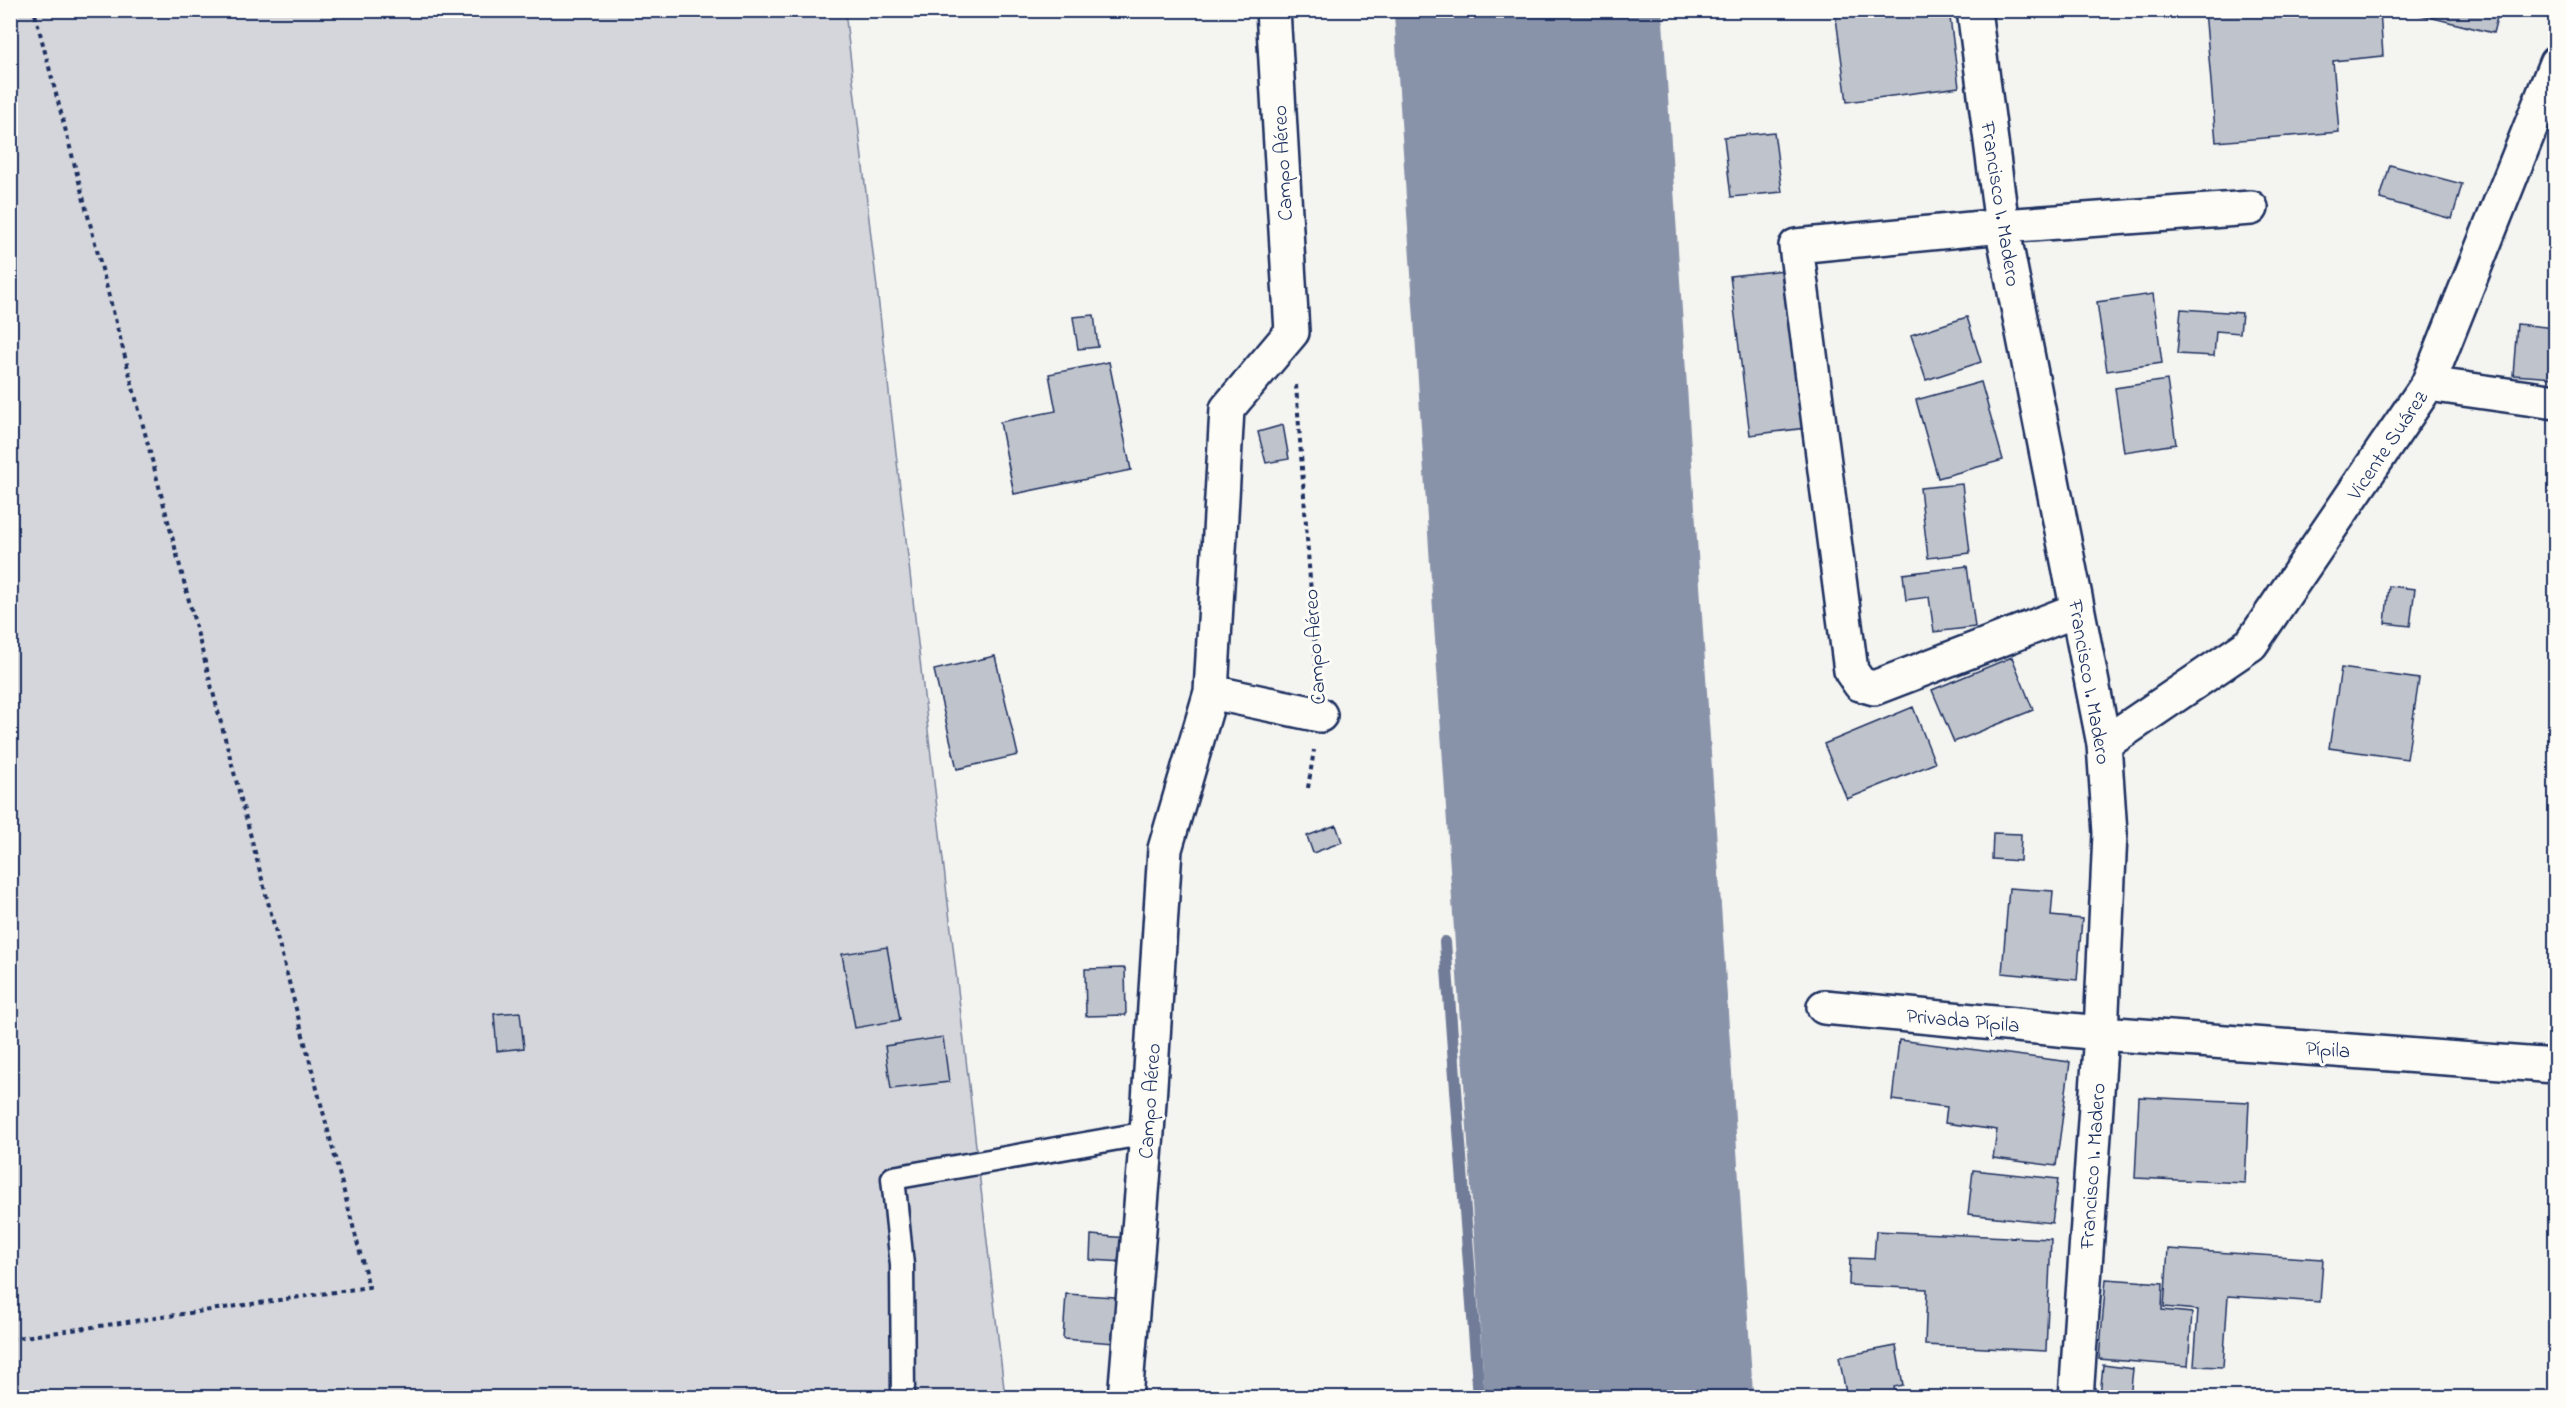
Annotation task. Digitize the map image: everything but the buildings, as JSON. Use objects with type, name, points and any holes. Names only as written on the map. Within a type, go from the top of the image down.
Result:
[{"type":"street","name":"Campo Aéreo","points":[[1273,10],[1293,332]]},
{"type":"street","name":"Francisco I. Madero","points":[[1974,10],[2002,226],[2104,744],[2109,833],[2101,1033],[2076,1398]]},
{"type":"street","name":"Vicente Suárez","points":[[2104,744],[2251,644],[2428,384],[2556,63]]},
{"type":"street","points":[[2077,609],[1874,688],[1860,684],[1851,670],[1796,246],[2002,226],[2251,208]]},
{"type":"street","points":[[1211,693],[1227,410],[1293,332]]},
{"type":"street","points":[[2428,384],[2556,402]]},
{"type":"street","name":"Campo Aéreo","points":[[1125,1398],[1147,1133],[1165,849],[1211,693],[1320,715]]},
{"type":"street","name":"Privada Pípila","points":[[1824,1007],[2101,1033]]},
{"type":"street","name":"Pípila","points":[[2101,1033],[2556,1066]]},
{"type":"lane","points":[[903,1398],[902,1265],[893,1179],[1147,1133]]},
{"type":"path","points":[[10,1339],[369,1287],[34,10]]},
{"type":"path","name":"Campo Aéreo","points":[[1293,332],[1320,715]]},
{"type":"shaded area","points":[[10,11],[845,11],[1005,1397],[11,1397]]},
{"type":"waterway","points":[[1445,942],[1479,1398]]},
{"type":"runway","points":[[1528,10],[1619,1398]]}]
